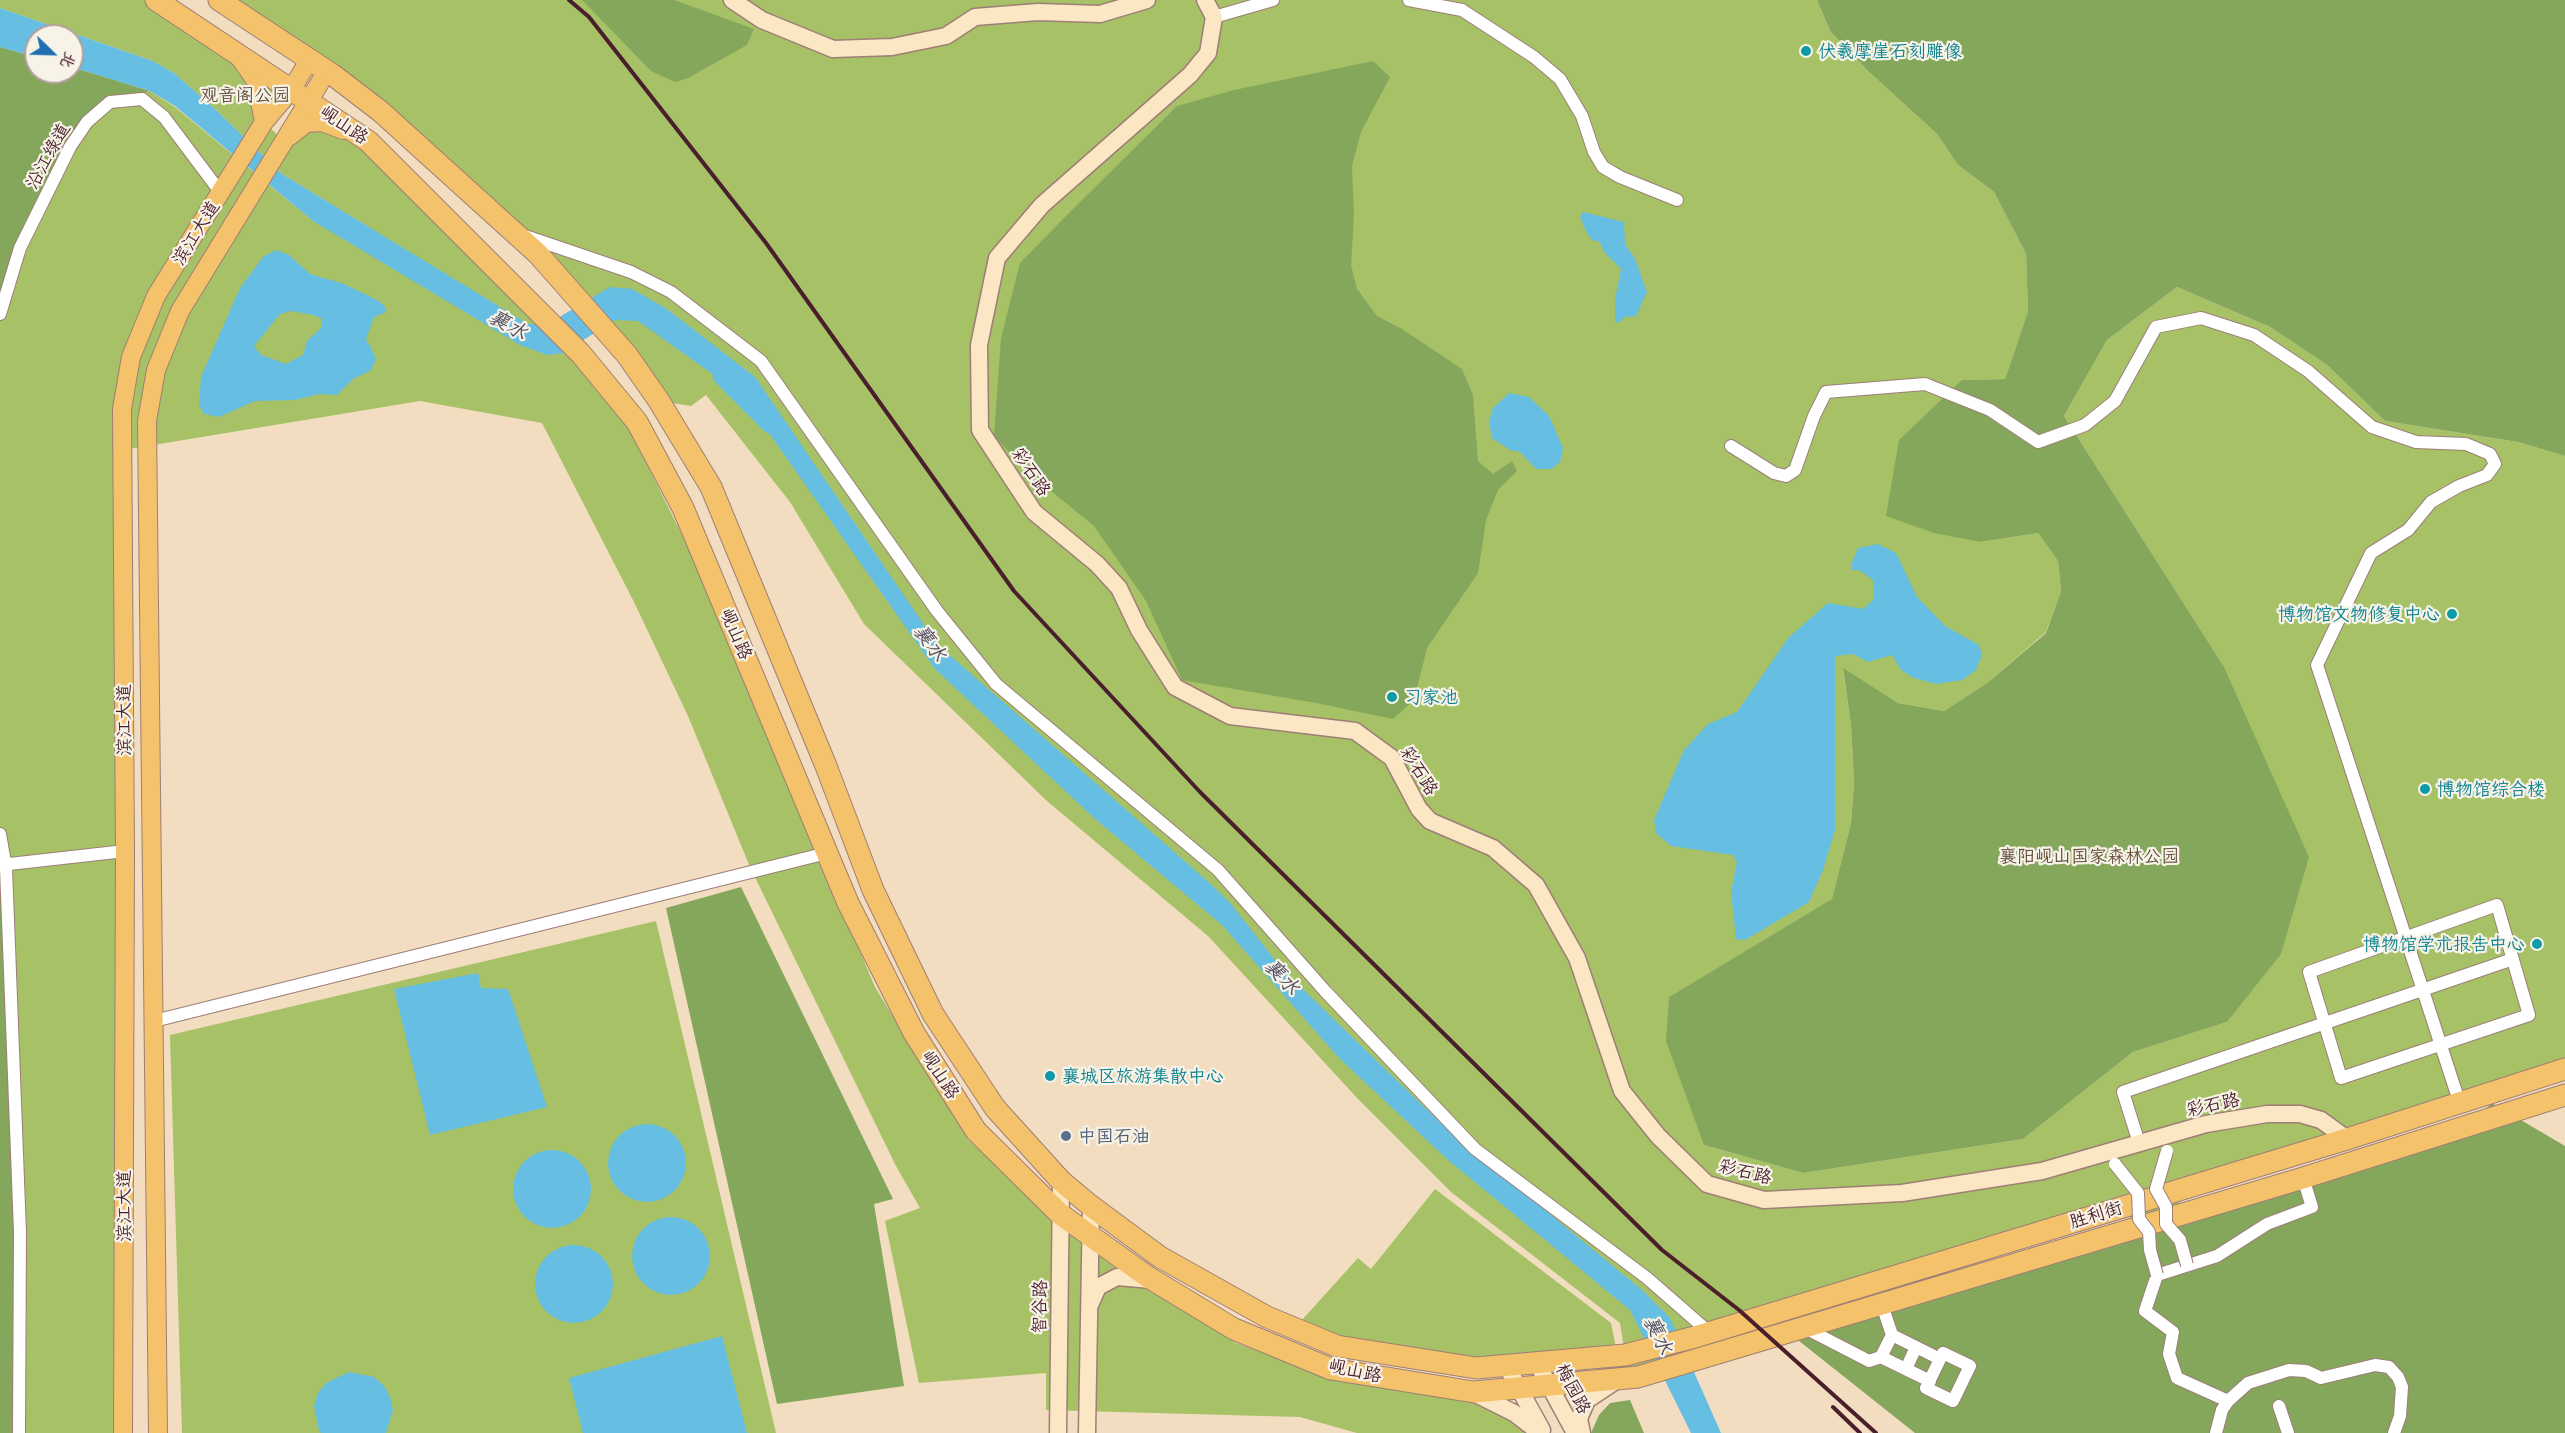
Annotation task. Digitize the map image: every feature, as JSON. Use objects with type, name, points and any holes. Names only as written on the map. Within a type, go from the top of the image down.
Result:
[{"type":"highway","name":"岘山路","points":[[156,0],[368,141],[509,279],[581,354],[637,422],[683,508],[848,903],[914,1033],[976,1131],[1060,1214],[1090,1233],[1153,1281],[1234,1329],[1331,1369],[1469,1391],[1518,1389],[1629,1378]]},
{"type":"highway","name":"岘山路","points":[[219,0],[310,59],[380,111],[546,264],[627,355],[659,401],[711,488],[826,766],[873,890],[933,1014],[995,1108],[1061,1181],[1160,1257],[1245,1307],[1337,1346],[1476,1368],[1625,1355]]},
{"type":"highway","name":"胜利街","points":[[1625,1355],[1702,1335],[2347,1139],[2459,1101],[2565,1069]]},
{"type":"highway","name":"胜利街","points":[[1629,1378],[1702,1359],[2304,1178],[2565,1095]]},
{"type":"main road","points":[[238,55],[256,81],[264,122]]},
{"type":"main road","name":"滨江大道","points":[[158,1433],[147,421],[156,370],[180,311],[284,141],[310,59]]},
{"type":"main road","name":"滨江大道","points":[[123,1433],[125,851],[122,409],[131,357],[156,296],[264,122],[327,71]]},
{"type":"main road","points":[[284,141],[306,123],[322,122],[368,141]]},
{"type":"street","points":[[732,0],[762,20],[833,48],[892,47],[946,36],[975,17],[1038,12],[1100,14],[1147,0]]},
{"type":"street","points":[[1205,0],[1214,17],[1273,0]]},
{"type":"street","points":[[1409,0],[1462,10],[1534,57],[1560,80],[1582,116],[1594,152],[1604,167],[1620,177],[1677,200]]},
{"type":"street","name":"彩石路","points":[[1214,17],[1208,53],[1190,75],[1042,205],[997,258],[979,345],[980,430],[1034,512],[1097,564],[1119,588],[1139,630],[1175,687],[1230,716],[1355,730],[1392,758],[1419,809],[1430,821],[1493,848],[1536,885],[1577,958],[1622,1091],[1658,1136],[1707,1184],[1764,1200],[1902,1193],[2042,1171],[2206,1124],[2267,1114],[2300,1114],[2321,1120],[2347,1139]]},
{"type":"street","name":"沿江绿道","points":[[0,314],[20,248],[70,147],[87,122],[110,102],[142,99],[164,117],[222,193]]},
{"type":"street","points":[[512,231],[631,272],[671,292],[761,361],[937,611],[996,684],[1218,870],[1325,991],[1475,1149],[1647,1278],[1702,1335]]},
{"type":"street","points":[[1731,446],[1774,472],[1786,476],[1795,470],[1814,416],[1826,392],[1925,384],[1990,410],[2038,442],[2085,425],[2115,401],[2156,327],[2201,318],[2254,335],[2308,371],[2372,427],[2416,442],[2466,444],[2490,454],[2495,464],[2487,475],[2459,486],[2431,502],[2408,530],[2371,553],[2317,665],[2459,1101]]},
{"type":"street","points":[[0,834],[20,1232],[19,1433]]},
{"type":"street","points":[[3,865],[125,851]]},
{"type":"street","points":[[154,1021],[827,852]]},
{"type":"street","points":[[2496,905],[2529,1016],[2341,1078],[2310,972],[2405,937],[2496,905]]},
{"type":"street","points":[[2139,1143],[2123,1092],[2513,959]]},
{"type":"street","points":[[2187,1265],[2180,1240],[2166,1224],[2166,1207],[2156,1189],[2167,1151],[2164,1142],[2139,1143],[2113,1156],[2115,1164],[2138,1193],[2139,1219],[2150,1233],[2150,1250],[2157,1275],[2145,1311],[2173,1332],[2169,1354],[2176,1378],[2228,1401]]},
{"type":"street","points":[[1010,1166],[1047,1212],[1060,1238]]},
{"type":"street","points":[[2157,1275],[2217,1256],[2267,1224],[2312,1207],[2304,1178]]},
{"type":"street","name":"智谷路","points":[[1058,1433],[1061,1181]]},
{"type":"street","points":[[2138,1193],[2156,1189]]},
{"type":"street","points":[[1087,1433],[1091,1206]]},
{"type":"street","points":[[1089,1309],[1098,1287],[1117,1277],[1153,1281]]},
{"type":"street","points":[[1881,1357],[1892,1335],[1882,1305]]},
{"type":"street","points":[[1805,1328],[1869,1361],[1881,1357],[1930,1381]]},
{"type":"street","points":[[1892,1335],[1940,1359]]},
{"type":"street","points":[[1906,1369],[1916,1347]]},
{"type":"street","points":[[1943,1353],[1970,1366],[1953,1401],[1926,1388],[1930,1381],[1943,1353]]},
{"type":"street","name":"梅园路","points":[[1537,1363],[1575,1433]]},
{"type":"street","points":[[1506,1365],[1542,1433]]},
{"type":"street","points":[[2216,1433],[2222,1410],[2247,1383],[2289,1370],[2306,1371],[2321,1378],[2375,1365],[2388,1367],[2402,1387],[2400,1416],[2394,1433]]},
{"type":"street","points":[[1582,1433],[1579,1419],[1587,1400],[1629,1378]]},
{"type":"street","points":[[1469,1391],[1514,1413],[1542,1433]]},
{"type":"street","points":[[2279,1406],[2288,1433]]},
{"type":"green space","name":"观音阁公园","points":[[0,0],[156,0],[291,90],[264,122],[283,140],[308,101],[368,141],[546,325],[528,325],[282,174],[174,73],[153,61],[84,37],[84,24],[46,24],[0,8]]},
{"type":"green space","name":"习家池","points":[[219,0],[1817,0],[1830,31],[1869,72],[1937,134],[1958,165],[1994,192],[2026,254],[2028,311],[2005,379],[1962,380],[1981,542],[2038,533],[2058,561],[2061,591],[2046,632],[1987,683],[1944,711],[1898,703],[1843,669],[1851,725],[1854,783],[1851,823],[1832,900],[1669,997],[1704,1145],[1803,1173],[2023,1139],[2133,1052],[2227,1022],[2223,665],[2064,416],[2107,340],[2177,287],[2270,327],[2327,365],[2385,421],[2518,442],[2565,456],[2565,1081],[2176,1191],[2190,1241],[2142,1255],[2127,1206],[1757,1308],[1793,1342],[1636,1389],[1628,1373],[1620,1323],[1451,1192],[1358,1099],[1208,936],[1047,801],[864,624],[790,502],[706,395],[691,406],[659,401],[603,328],[380,111]]},
{"type":"green space","points":[[582,0],[674,0],[754,29],[747,45],[688,78],[675,82],[651,71]]},
{"type":"green space","name":"襄阳岘山国家森林公园","points":[[1817,0],[2565,0],[2565,456],[2518,442],[2385,421],[2327,365],[2270,327],[2177,287],[2107,340],[2064,416],[2223,665],[2309,857],[2281,954],[2227,1022],[2133,1052],[2023,1139],[1803,1173],[1704,1145],[1666,1041],[1669,997],[1832,899],[1851,823],[1854,783],[1851,725],[1843,668],[1898,703],[1944,711],[1987,683],[2046,633],[2061,591],[2058,561],[2038,533],[1981,542],[1934,533],[1886,516],[1899,440],[1962,380],[2005,379],[2028,311],[2026,254],[1994,192],[1958,165],[1937,134],[1869,72],[1830,31]]},
{"type":"green space","points":[[0,47],[24,54],[24,84],[84,84],[84,71],[150,91],[109,102],[87,122],[20,248],[0,314]]},
{"type":"green space","points":[[1373,61],[1390,77],[1361,132],[1352,166],[1354,215],[1351,265],[1357,289],[1377,316],[1402,329],[1462,369],[1473,395],[1478,461],[1493,474],[1512,461],[1517,471],[1498,490],[1486,520],[1478,573],[1427,648],[1414,700],[1393,719],[1182,680],[1146,601],[1094,526],[1040,482],[994,437],[1001,338],[1020,263],[1065,217],[1177,106],[1234,90]]},
{"type":"green space","points":[[150,91],[175,107],[313,221],[568,350],[628,426],[690,551],[875,987],[969,1141],[1114,1267],[1236,1343],[1324,1375],[1520,1404],[1536,1433],[1357,1433],[1300,1417],[1046,1410],[1046,1373],[919,1383],[885,1221],[920,1208],[896,1166],[750,867],[688,716],[634,602],[542,423],[420,401],[123,450],[123,1433],[17,1433],[0,834],[0,314],[20,248],[70,147],[110,102]]},
{"type":"green space","points":[[0,834],[20,1232],[19,1433],[0,1433]]},
{"type":"green space","points":[[741,887],[893,1199],[874,1204],[904,1386],[777,1404],[666,908]]},
{"type":"green space","points":[[656,921],[776,1433],[182,1433],[170,1035]]},
{"type":"green space","points":[[2492,1103],[2565,1146],[2565,1433],[1915,1433],[1789,1333],[2463,1128]]},
{"type":"green space","points":[[1435,1189],[1611,1323],[1616,1348],[1474,1363],[1337,1336],[1302,1320],[1358,1258],[1371,1269]]},
{"type":"green space","points":[[1630,1400],[1644,1433],[1591,1433],[1599,1415],[1610,1403]]},
{"type":"water","name":"襄水","points":[[0,8],[46,24],[24,24],[24,54],[0,47]]},
{"type":"water","name":"襄水","points":[[84,37],[153,61],[174,73],[282,174],[528,324],[546,325],[610,287],[632,289],[667,309],[755,377],[937,644],[1213,886],[1231,904],[1282,969],[1448,1130],[1642,1290],[1670,1318],[1721,1433],[1691,1433],[1630,1310],[1448,1160],[1339,1058],[1222,925],[1094,818],[935,669],[759,419],[749,400],[638,321],[615,320],[563,353],[547,355],[520,345],[313,221],[175,106],[150,91],[84,71]]},
{"type":"water","points":[[1583,212],[1624,222],[1625,244],[1635,259],[1647,292],[1636,316],[1624,317],[1619,323],[1615,321],[1615,300],[1621,269],[1604,252],[1600,242],[1592,240],[1587,233],[1580,217]]},
{"type":"water","points":[[276,250],[289,255],[310,274],[344,284],[379,301],[385,307],[386,312],[374,317],[366,339],[376,358],[374,364],[370,371],[353,379],[337,395],[319,394],[295,400],[255,401],[219,417],[204,414],[199,405],[201,377],[240,288],[263,257]],"holes":[[[291,311],[321,318],[321,328],[307,341],[303,355],[286,364],[261,355],[254,346],[280,314]]]},
{"type":"water","points":[[1509,393],[1529,397],[1549,416],[1563,448],[1560,462],[1552,469],[1536,469],[1520,452],[1510,450],[1492,438],[1489,422],[1493,408]]},
{"type":"water","points":[[1878,544],[1896,553],[1917,597],[1945,626],[1979,645],[1982,655],[1976,670],[1962,680],[1936,684],[1914,678],[1901,670],[1892,655],[1868,662],[1853,654],[1835,656],[1835,830],[1823,870],[1809,902],[1745,940],[1736,939],[1731,892],[1737,862],[1733,855],[1671,846],[1656,833],[1654,820],[1684,750],[1708,724],[1737,712],[1789,637],[1828,603],[1863,609],[1873,600],[1872,579],[1859,570],[1851,570],[1851,565],[1858,548]]},
{"type":"water","points":[[478,973],[481,988],[508,989],[547,1107],[430,1135],[394,989]]},
{"type":"water","points":[[647,1124],[662,1127],[675,1135],[683,1148],[686,1163],[683,1178],[675,1191],[662,1199],[647,1202],[632,1199],[619,1191],[611,1178],[608,1163],[611,1148],[619,1135],[632,1127]]},
{"type":"water","points":[[552,1150],[567,1153],[580,1161],[588,1174],[591,1189],[588,1204],[580,1217],[567,1225],[552,1228],[537,1225],[524,1217],[516,1204],[513,1189],[516,1174],[524,1161],[537,1153]]},
{"type":"water","points":[[671,1217],[686,1220],[699,1228],[707,1241],[710,1256],[707,1271],[699,1284],[686,1292],[671,1295],[656,1292],[643,1284],[635,1271],[632,1256],[635,1241],[643,1228],[656,1220]]},
{"type":"water","points":[[574,1245],[589,1248],[602,1256],[610,1269],[613,1284],[610,1299],[602,1312],[589,1320],[574,1323],[559,1320],[546,1312],[538,1299],[535,1284],[538,1269],[546,1256],[559,1248]]},
{"type":"water","points":[[722,1336],[747,1433],[583,1433],[569,1378]]},
{"type":"water","points":[[349,1372],[374,1377],[384,1386],[393,1410],[386,1433],[321,1433],[319,1431],[314,1406],[318,1393],[326,1383]]},
{"type":"waterway","name":"襄水","points":[[723,375],[771,423]]},
{"type":"railway","points":[[569,0],[589,17],[766,243],[1014,591],[1200,792],[1662,1250],[1739,1310],[1876,1433]]},
{"type":"railway","points":[[1833,1407],[1860,1433]]},
{"type":"place","name":"伏羲摩崖石刻雕像","points":[[1806,51]]},
{"type":"place","name":"博物馆文物修复中心","points":[[2452,614]]},
{"type":"place","name":"习家池","points":[[1392,697]]},
{"type":"place","name":"博物馆综合楼","points":[[2425,789]]},
{"type":"place","name":"博物馆学术报告中心","points":[[2537,944]]},
{"type":"place","name":"襄城区旅游集散中心","points":[[1050,1076]]},
{"type":"place","name":"中国石油","points":[[1066,1136]]}]
